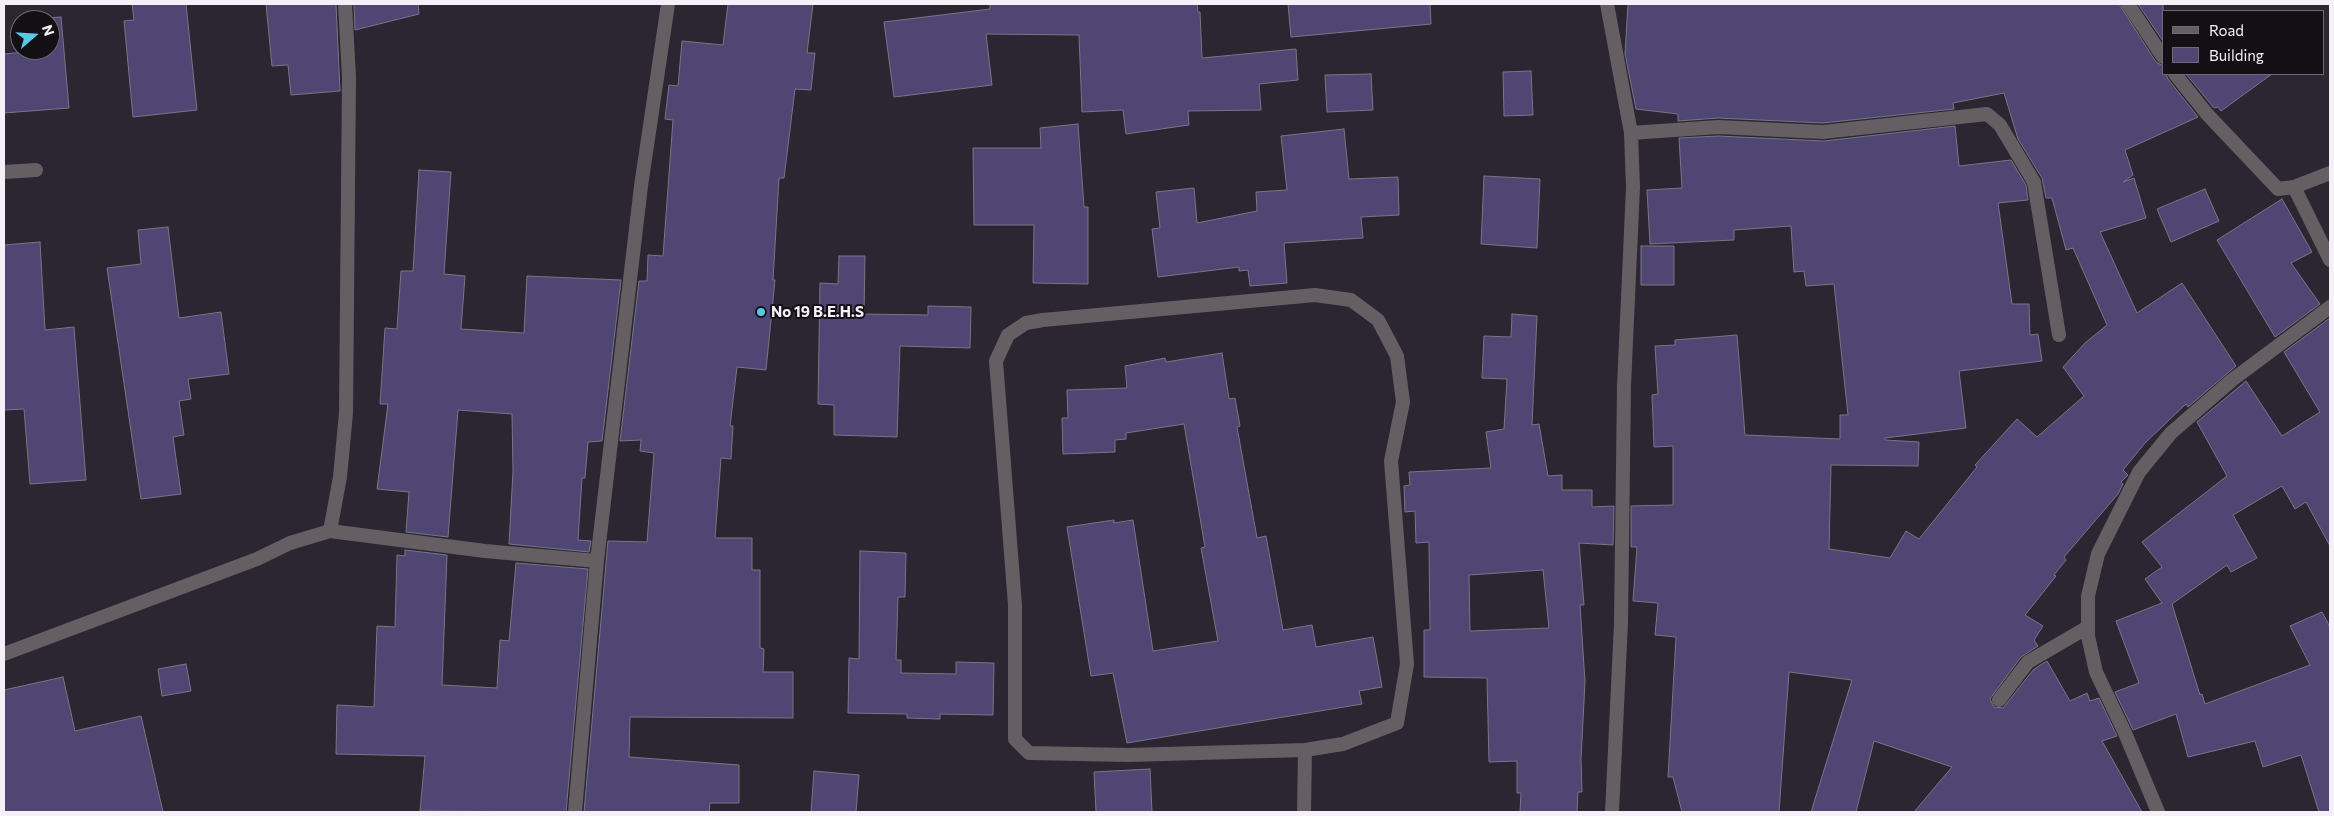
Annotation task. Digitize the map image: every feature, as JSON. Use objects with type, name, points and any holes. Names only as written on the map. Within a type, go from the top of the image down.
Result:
[{"type":"street","points":[[330,532],[340,477],[346,413],[349,77],[345,4]]},
{"type":"street","points":[[575,812],[597,561],[641,186],[668,4]]},
{"type":"street","points":[[1608,4],[1631,133],[1633,187],[1624,386],[1621,623],[1612,812]]},
{"type":"street","points":[[2128,4],[2162,55]]},
{"type":"street","points":[[2176,75],[2207,114],[2278,190],[2294,188],[2330,173]]},
{"type":"street","points":[[1631,133],[1718,128],[1823,132],[1987,114],[2000,125],[2034,182],[2059,335]]},
{"type":"street","points":[[4,172],[36,170]]},
{"type":"street","points":[[2294,188],[2330,260]]},
{"type":"street","points":[[1315,294],[1351,300],[1378,320],[1397,356],[1402,402],[1391,461],[1407,664],[1397,723],[1343,744],[1305,750],[1128,755],[1029,753],[1015,739],[1015,605],[996,361],[1008,335],[1026,323],[1043,320],[1315,294]]},
{"type":"street","points":[[2158,812],[2125,733],[2096,672],[2088,628],[2088,596],[2098,554],[2139,472],[2171,433],[2232,380],[2330,307]]},
{"type":"street","points":[[4,654],[230,569],[290,543],[330,532],[597,561]]},
{"type":"street","points":[[1999,700],[2028,662],[2088,628]]},
{"type":"street","points":[[1304,812],[1305,750]]},
{"type":"building","points":[[132,4],[186,4],[197,110],[133,117],[124,21],[134,20]]},
{"type":"building","points":[[266,4],[336,4],[340,91],[291,95],[288,65],[272,66]]},
{"type":"building","points":[[354,4],[418,4],[419,14],[355,30]]},
{"type":"building","points":[[728,4],[813,4],[807,53],[815,53],[811,90],[795,89],[784,178],[779,178],[773,280],[775,280],[766,370],[737,367],[730,426],[733,426],[731,459],[721,458],[715,538],[752,538],[752,570],[760,570],[760,648],[764,649],[763,672],[793,672],[793,718],[630,717],[629,757],[739,765],[739,803],[710,803],[709,812],[584,812],[608,541],[647,542],[654,453],[640,451],[641,440],[620,441],[639,281],[647,281],[648,255],[663,256],[673,120],[665,119],[669,85],[678,86],[682,41],[723,45]]},
{"type":"building","points":[[990,4],[1197,4],[1198,12],[1200,12],[1202,58],[1296,49],[1298,80],[1259,84],[1261,110],[1188,111],[1189,125],[1126,134],[1123,110],[1082,112],[1079,35],[986,34],[992,85],[894,97],[884,22],[990,9]]},
{"type":"building","points":[[1288,4],[1430,4],[1431,24],[1291,37]]},
{"type":"building","points":[[1628,4],[2119,4],[2156,62],[2162,65],[2162,75],[2166,75],[2198,117],[2125,150],[2133,175],[2123,182],[2134,178],[2146,218],[2100,232],[2137,313],[2182,283],[2236,366],[2188,407],[2186,404],[2145,443],[2123,470],[2128,475],[2121,482],[2123,484],[2118,494],[2064,557],[2066,560],[2054,575],[2056,576],[2025,615],[2043,626],[2034,640],[2038,646],[2021,657],[1990,699],[1994,707],[2003,708],[2034,669],[2047,661],[2070,701],[2087,693],[2090,701],[2099,698],[2117,736],[2102,741],[2142,812],[1914,812],[1952,767],[1874,741],[1856,812],[1811,812],[1852,680],[1789,672],[1779,812],[1682,812],[1673,777],[1668,777],[1676,637],[1655,635],[1658,603],[1633,601],[1637,547],[1631,547],[1631,506],[1673,505],[1673,446],[1654,447],[1652,395],[1658,394],[1655,346],[1675,345],[1675,340],[1737,335],[1745,435],[1840,439],[1840,415],[1848,415],[1834,284],[1806,286],[1804,271],[1794,272],[1791,226],[1734,230],[1734,240],[1650,244],[1647,190],[1682,188],[1679,138],[1718,136],[1824,141],[1955,126],[1959,166],[2011,160],[2026,185],[2028,200],[1998,203],[2012,304],[2029,304],[2030,335],[2038,334],[2042,361],[1959,371],[1966,428],[1885,438],[1885,440],[1919,442],[1918,466],[1831,465],[1829,549],[1890,558],[1906,531],[1919,539],[1977,467],[1975,465],[2017,419],[2037,437],[2084,396],[2063,367],[2085,343],[2107,325],[2073,248],[2066,250],[2052,198],[2046,198],[2042,178],[2018,139],[2004,93],[1953,103],[1954,109],[1823,123],[1718,118],[1678,121],[1678,114],[1636,109],[1625,54]]},
{"type":"building","points":[[2138,4],[2163,4],[2162,40]]},
{"type":"building","points":[[60,17],[69,108],[4,113],[4,54],[10,53],[10,60],[60,60]]},
{"type":"building","points":[[1531,71],[1533,115],[1504,116],[1503,72]]},
{"type":"building","points":[[1371,74],[1373,110],[1327,112],[1325,75]]},
{"type":"building","points":[[2187,75],[2271,75],[2221,111],[2218,107],[2214,108]]},
{"type":"building","points":[[1078,124],[1084,207],[1088,207],[1088,284],[1033,283],[1034,225],[974,225],[973,148],[1041,148],[1040,128]]},
{"type":"building","points":[[1344,129],[1349,179],[1398,177],[1399,215],[1361,217],[1363,238],[1284,243],[1287,283],[1250,286],[1248,270],[1239,271],[1239,267],[1158,277],[1152,229],[1160,228],[1156,192],[1194,188],[1197,223],[1257,211],[1256,192],[1287,190],[1281,136]]},
{"type":"building","points":[[419,170],[451,172],[444,274],[465,276],[461,329],[524,333],[527,276],[621,280],[602,441],[588,442],[585,478],[582,478],[578,540],[591,541],[589,552],[509,544],[513,471],[512,414],[458,410],[448,537],[406,532],[409,492],[377,489],[388,404],[380,404],[385,328],[397,329],[401,271],[413,271]]},
{"type":"building","points":[[1484,176],[1540,179],[1537,248],[1481,244]]},
{"type":"building","points":[[2205,189],[2219,221],[2171,242],[2157,209]]},
{"type":"building","points":[[2282,199],[2312,252],[2291,263],[2320,304],[2275,337],[2217,240]]},
{"type":"building","points":[[168,227],[179,318],[221,312],[229,374],[188,379],[191,399],[179,401],[184,435],[173,437],[181,494],[141,499],[107,268],[141,264],[138,230]]},
{"type":"building","points":[[40,242],[45,330],[74,327],[86,480],[30,484],[24,409],[4,410],[4,245]]},
{"type":"building","points":[[1641,246],[1674,246],[1674,285],[1641,285]]},
{"type":"building","points":[[839,256],[865,256],[864,314],[928,315],[928,306],[971,307],[970,348],[900,346],[897,437],[834,435],[834,405],[818,404],[820,283],[838,284]]},
{"type":"building","points":[[1512,314],[1537,316],[1532,425],[1539,424],[1548,476],[1562,475],[1562,490],[1592,490],[1592,507],[1614,506],[1613,545],[1579,543],[1584,605],[1580,605],[1585,682],[1581,759],[1582,792],[1578,792],[1577,812],[1520,812],[1521,793],[1517,793],[1517,761],[1489,762],[1487,678],[1424,677],[1424,630],[1430,630],[1429,542],[1416,543],[1415,511],[1405,512],[1404,486],[1410,485],[1409,472],[1491,468],[1486,432],[1504,429],[1507,379],[1482,378],[1484,336],[1511,337]],"holes":[[[1543,570],[1549,628],[1470,631],[1469,575]]]},
{"type":"building","points":[[2330,318],[2330,546],[2306,502],[2295,509],[2282,486],[2233,515],[2257,558],[2231,572],[2227,565],[2172,604],[2200,695],[2202,694],[2205,704],[2310,665],[2290,626],[2322,612],[2330,627],[2330,812],[2319,812],[2301,755],[2263,767],[2255,741],[2188,757],[2176,714],[2133,730],[2115,692],[2139,683],[2116,621],[2162,603],[2145,579],[2162,567],[2142,542],[2227,476],[2197,422],[2246,381],[2282,436],[2320,412],[2284,352]]},
{"type":"building","points":[[1222,353],[1229,399],[1235,398],[1240,426],[1237,427],[1257,538],[1266,536],[1283,630],[1312,625],[1316,647],[1373,637],[1382,687],[1359,691],[1362,704],[1127,743],[1113,673],[1091,676],[1067,527],[1114,520],[1114,523],[1133,520],[1153,651],[1218,641],[1201,548],[1205,547],[1184,424],[1126,433],[1126,439],[1115,440],[1115,452],[1063,454],[1062,418],[1068,418],[1067,390],[1127,388],[1125,366],[1165,358],[1166,362]]},
{"type":"building","points":[[405,550],[447,555],[442,685],[497,688],[500,640],[509,641],[516,563],[588,569],[566,812],[420,811],[425,756],[336,754],[337,705],[374,707],[377,626],[395,627],[397,555],[405,556]]},
{"type":"building","points":[[860,551],[906,553],[905,597],[898,597],[896,660],[901,660],[901,673],[956,674],[956,662],[994,663],[993,715],[940,714],[940,719],[907,718],[907,714],[848,713],[849,658],[859,659]]},
{"type":"building","points":[[186,664],[191,691],[162,696],[158,669]]},
{"type":"building","points":[[63,677],[75,731],[141,716],[163,812],[4,812],[4,690]]},
{"type":"building","points":[[1150,769],[1152,812],[1096,812],[1094,772]]},
{"type":"building","points":[[814,771],[859,775],[856,812],[811,812]]},
{"type":"place","name":"No 19 B.E.H.S","points":[[761,312]]}]
